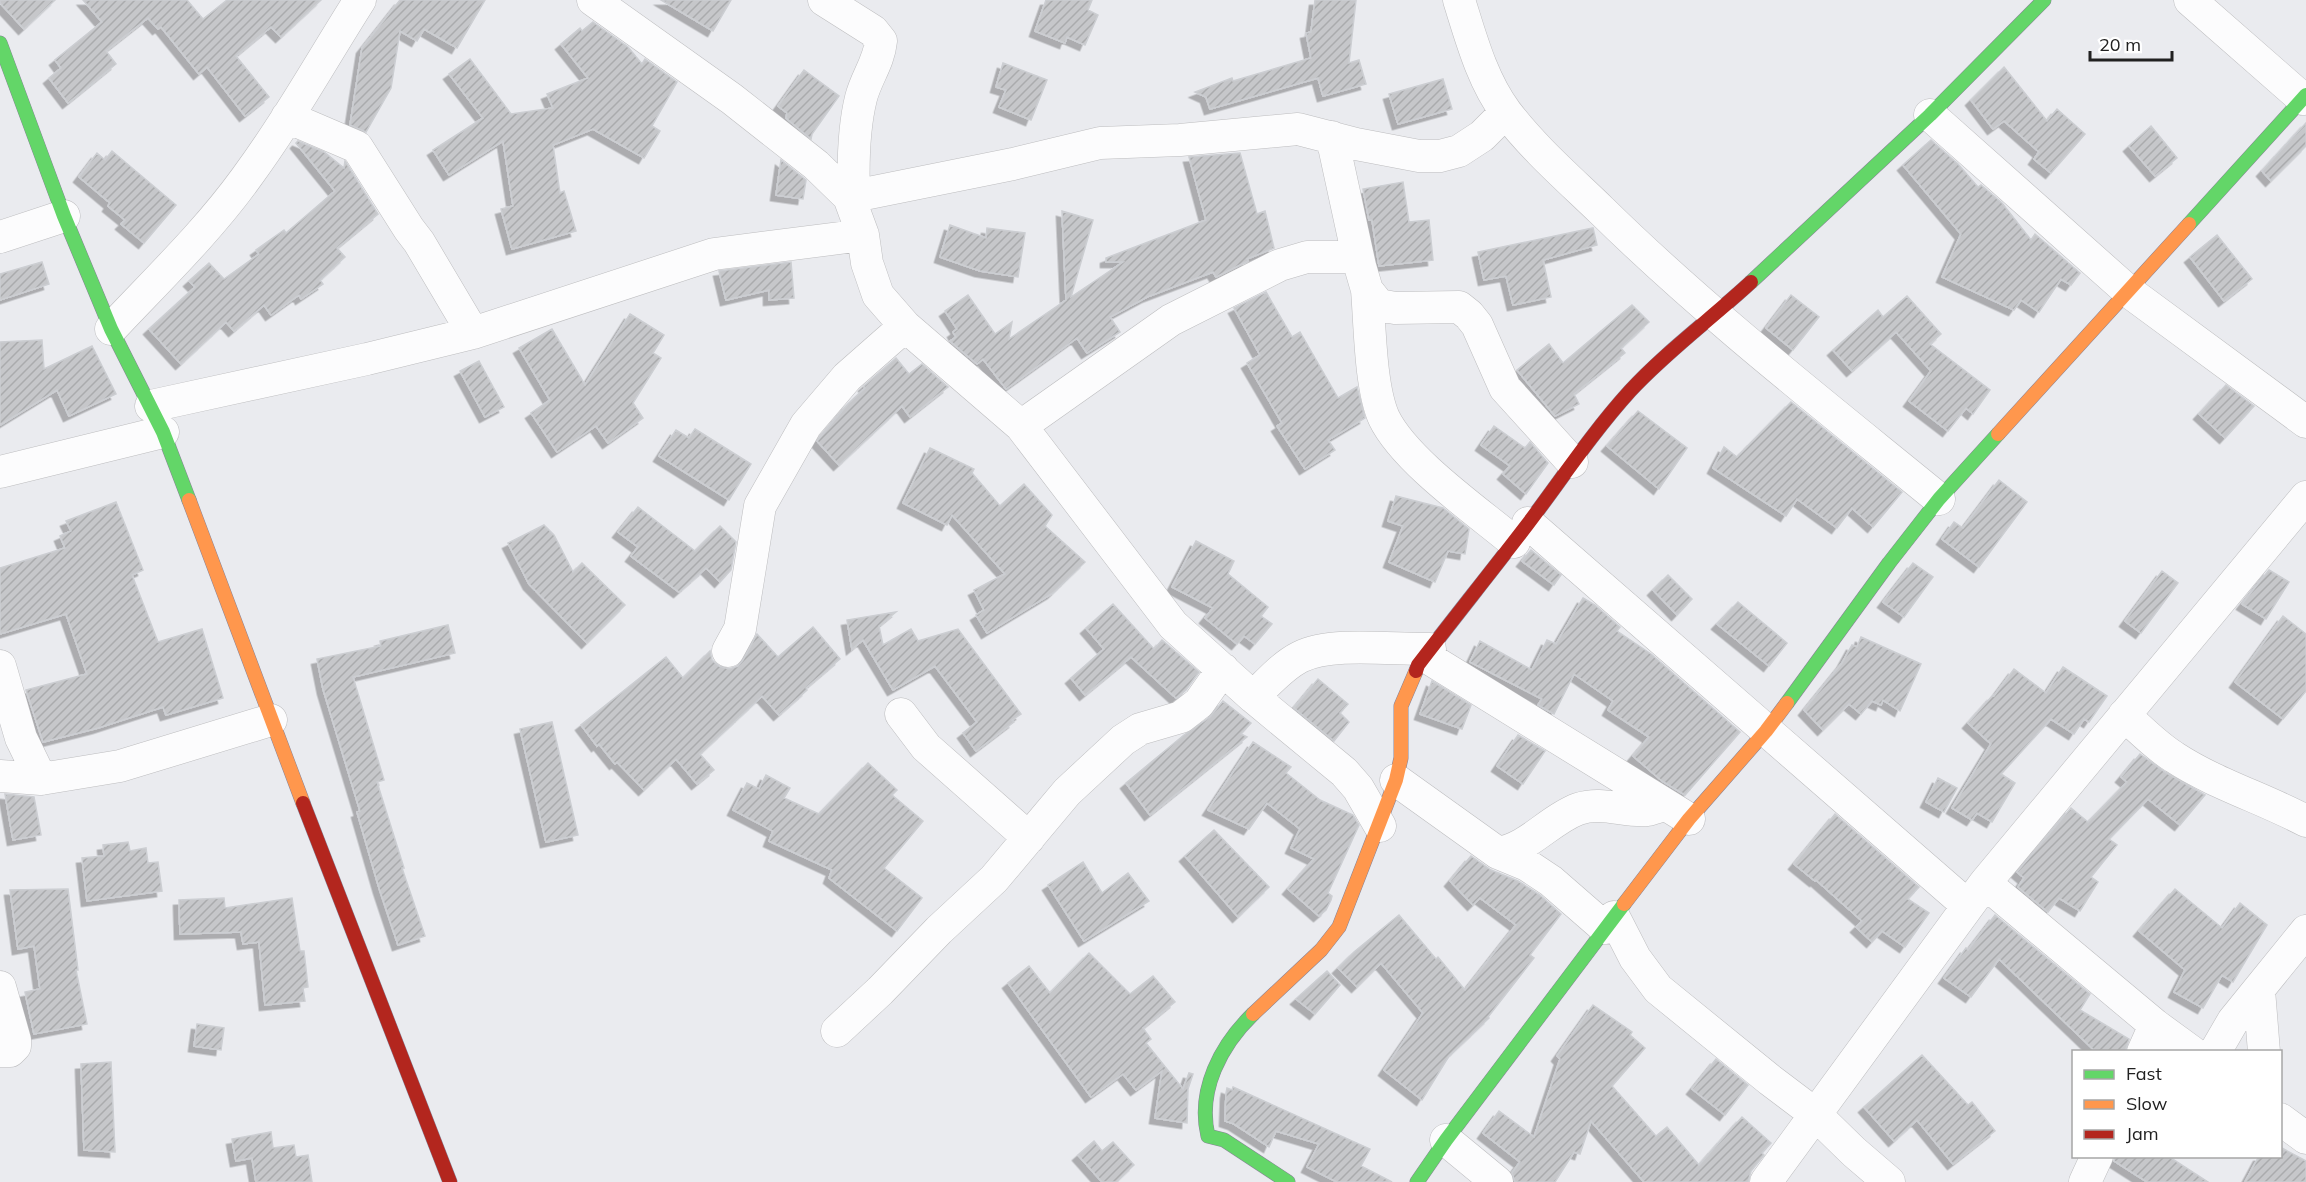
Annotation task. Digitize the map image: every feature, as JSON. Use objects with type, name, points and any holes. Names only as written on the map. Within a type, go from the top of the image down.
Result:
[{"type":"street","points":[[111,329],[189,247],[246,179],[299,101],[310,79],[360,0]]},
{"type":"street","points":[[593,0],[732,99],[816,165],[851,196]]},
{"type":"street","points":[[824,0],[873,31],[881,41],[880,55],[868,78],[860,101],[851,196],[863,235],[867,263],[878,295],[905,326],[923,339],[957,372],[1022,426],[1173,625],[1252,697],[1344,771],[1358,788],[1380,826]]},
{"type":"street","points":[[1459,0],[1476,53],[1490,86],[1506,112],[1545,156],[1715,316],[1939,499]]},
{"type":"street","points":[[1288,1182],[1224,1140],[1208,1136],[1206,1128],[1207,1089],[1220,1055],[1230,1039],[1321,950],[1339,927],[1396,780],[1401,758],[1401,706],[1418,665],[1521,533],[1586,442],[1630,391],[1668,352],[1715,316],[1930,115],[2044,0]]},
{"type":"street","points":[[1417,1182],[1610,922],[1677,812],[1766,731],[1889,563],[1939,499],[2305,97],[2190,0]]},
{"type":"street","points":[[0,43],[64,216],[111,329],[157,419],[450,1182]]},
{"type":"street","points":[[851,196],[1013,164],[1100,143],[1180,140],[1298,129],[1419,156],[1440,156],[1459,151],[1482,136],[1506,112]]},
{"type":"street","points":[[1930,115],[2128,291],[2306,422]]},
{"type":"street","points":[[287,117],[357,147],[419,242],[473,333]]},
{"type":"street","points":[[1332,137],[1367,290],[1376,392],[1384,417],[1394,433],[1423,466],[1521,533],[1766,731],[1976,894],[2149,1038],[2186,1050]]},
{"type":"street","points":[[0,237],[64,216]]},
{"type":"street","points":[[0,472],[157,419],[367,359],[473,333],[714,254],[863,235]]},
{"type":"street","points":[[1022,426],[1171,320],[1280,265],[1307,257],[1358,257]]},
{"type":"street","points":[[1367,290],[1379,305],[1395,308],[1459,308],[1469,315],[1477,325],[1505,388],[1572,462]]},
{"type":"street","points":[[728,651],[740,629],[760,506],[807,425],[847,377],[905,326]]},
{"type":"street","points":[[1766,1182],[1976,894],[2306,496]]},
{"type":"street","points":[[1252,697],[1298,658],[1314,652],[1359,648],[1428,653],[1677,812]]},
{"type":"street","points":[[0,666],[21,738],[41,779]]},
{"type":"street","points":[[837,1031],[994,879],[1067,792],[1123,740],[1140,729],[1181,717],[1199,703],[1222,669]]},
{"type":"street","points":[[901,714],[926,747],[1029,838]]},
{"type":"street","points":[[2124,715],[2173,757],[2235,790],[2306,821]]},
{"type":"street","points":[[0,776],[41,779],[120,766],[271,720]]},
{"type":"street","points":[[1396,780],[1498,853],[1527,865],[1610,922],[1658,989],[1815,1114],[1889,1182]]},
{"type":"street","points":[[1498,853],[1513,851],[1580,808],[1606,805],[1677,812]]},
{"type":"street","points":[[2217,1050],[2233,1021],[2306,931]]},
{"type":"street","points":[[0,987],[15,1046],[10,1051],[0,1051]]},
{"type":"street","points":[[2259,990],[2264,1050]]},
{"type":"street","points":[[2282,1120],[2306,1137]]},
{"type":"street","points":[[1446,1140],[1497,1182]]},
{"type":"street","points":[[2085,1182],[2096,1158]]},
{"type":"building","points":[[0,0],[55,0],[24,29],[0,3]]},
{"type":"building","points":[[83,0],[187,0],[203,19],[227,0],[321,0],[281,37],[271,27],[236,56],[269,97],[245,116],[207,67],[199,74],[161,27],[158,29],[148,18],[106,51],[116,64],[68,103],[49,78],[61,68],[55,60],[102,22]]},
{"type":"building","points":[[400,0],[485,0],[457,48],[424,29],[417,41],[400,31],[391,88],[366,132],[350,125],[362,48]]},
{"type":"building","points":[[661,0],[731,0],[713,31]]},
{"type":"building","points":[[1046,0],[1092,0],[1088,10],[1098,15],[1085,45],[1067,37],[1065,43],[1035,31]]},
{"type":"building","points":[[1315,0],[1356,0],[1349,63],[1359,60],[1366,84],[1323,96],[1318,78],[1210,109],[1206,97],[1195,92],[1232,78],[1233,81],[1311,58],[1306,33],[1311,32]]},
{"type":"building","points":[[593,22],[628,47],[642,64],[645,59],[677,82],[652,126],[660,131],[644,158],[593,129],[553,145],[560,193],[564,191],[576,231],[512,249],[501,209],[513,206],[503,141],[449,175],[433,150],[483,118],[449,74],[470,59],[511,114],[553,108],[547,94],[588,78],[561,44],[580,28],[582,31]]},
{"type":"building","points":[[1003,63],[1047,80],[1031,120],[999,107],[1006,90],[996,87]]},
{"type":"building","points":[[2004,67],[2047,121],[2057,109],[2085,134],[2051,173],[2034,159],[2039,152],[2004,121],[1993,129],[1971,100]]},
{"type":"building","points":[[804,70],[839,96],[812,134],[811,139],[786,118],[787,113],[778,106]]},
{"type":"building","points":[[1443,79],[1452,109],[1398,124],[1389,94]]},
{"type":"building","points":[[2306,123],[2306,146],[2271,181],[2262,171]]},
{"type":"building","points":[[2151,126],[2177,158],[2155,176],[2129,146]]},
{"type":"building","points":[[1931,140],[1958,164],[1978,187],[1981,185],[2002,203],[2031,240],[2035,234],[2080,273],[2071,285],[2061,279],[2039,312],[2021,300],[2014,310],[1942,277],[1961,234],[1903,165]]},
{"type":"building","points":[[298,141],[324,152],[344,168],[345,161],[378,214],[337,248],[345,257],[320,280],[323,284],[301,299],[299,295],[271,315],[264,305],[234,331],[226,322],[181,364],[149,329],[195,287],[189,281],[209,263],[224,279],[259,254],[256,250],[284,230],[286,233],[335,191],[296,143]]},
{"type":"building","points":[[112,151],[176,205],[144,243],[121,224],[125,220],[108,206],[110,203],[79,177],[97,153],[105,160]]},
{"type":"building","points":[[1240,153],[1257,214],[1265,211],[1274,248],[1247,259],[1248,261],[1216,277],[1213,272],[1147,297],[1110,317],[1120,332],[1087,353],[1077,338],[1006,389],[983,359],[977,364],[950,341],[956,337],[953,332],[957,329],[945,311],[968,295],[995,334],[1012,322],[1009,339],[1066,300],[1062,211],[1093,220],[1071,297],[1123,262],[1106,262],[1106,258],[1206,220],[1189,157]]},
{"type":"building","points":[[781,160],[806,180],[803,199],[776,195]]},
{"type":"building","points":[[1403,182],[1409,222],[1429,220],[1433,260],[1379,266],[1372,220],[1369,220],[1363,189]]},
{"type":"building","points":[[950,225],[986,238],[987,228],[1025,233],[1018,277],[980,271],[940,257]]},
{"type":"building","points":[[1593,228],[1597,245],[1543,260],[1551,297],[1513,305],[1506,276],[1484,280],[1478,252]]},
{"type":"building","points":[[2217,235],[2252,279],[2224,301],[2190,257]]},
{"type":"building","points":[[42,262],[49,284],[0,300],[0,274]]},
{"type":"building","points":[[791,262],[794,298],[769,300],[769,290],[726,300],[719,271]]},
{"type":"building","points":[[1266,292],[1292,337],[1300,332],[1338,398],[1357,387],[1365,418],[1328,440],[1335,450],[1305,469],[1277,426],[1282,423],[1247,363],[1260,355],[1234,308]]},
{"type":"building","points":[[1791,295],[1819,317],[1793,350],[1766,328]]},
{"type":"building","points":[[1907,296],[1941,334],[1930,344],[1990,390],[1973,414],[1966,408],[1948,431],[1909,401],[1931,371],[1896,332],[1852,371],[1833,350],[1878,310],[1883,317]]},
{"type":"building","points":[[1632,305],[1649,322],[1621,348],[1625,353],[1574,394],[1579,404],[1555,416],[1517,370],[1549,344],[1563,363]]},
{"type":"building","points":[[630,314],[664,335],[653,353],[661,358],[633,403],[643,418],[608,443],[596,426],[557,452],[531,413],[550,400],[519,348],[552,329],[585,385]]},
{"type":"building","points":[[42,340],[44,369],[92,346],[116,394],[69,416],[57,390],[0,425],[0,342]]},
{"type":"building","points":[[896,358],[909,374],[922,364],[948,387],[910,417],[902,406],[839,465],[817,441],[848,404],[865,388],[864,386]]},
{"type":"building","points":[[479,361],[504,407],[485,417],[460,371]]},
{"type":"building","points":[[2226,385],[2254,406],[2225,438],[2199,414]]},
{"type":"building","points":[[1791,402],[1902,492],[1873,527],[1852,508],[1837,528],[1797,499],[1786,516],[1713,468],[1724,447],[1737,457]]},
{"type":"building","points":[[1638,411],[1687,448],[1659,489],[1607,446]]},
{"type":"building","points":[[1494,426],[1525,448],[1530,442],[1548,463],[1526,494],[1503,474],[1510,466],[1481,445]]},
{"type":"building","points":[[695,429],[751,464],[729,500],[659,456],[676,430],[689,438]]},
{"type":"building","points":[[930,448],[974,469],[972,473],[1000,506],[1024,484],[1052,515],[1045,526],[1085,562],[1053,593],[987,633],[976,615],[984,610],[974,590],[1005,574],[952,515],[947,525],[903,503]]},
{"type":"building","points":[[1999,480],[2027,502],[1979,567],[1942,539],[1954,522],[1963,528]]},
{"type":"building","points":[[1396,496],[1443,508],[1469,529],[1465,554],[1448,551],[1435,582],[1389,562],[1403,526],[1388,521]]},
{"type":"building","points":[[116,502],[143,570],[132,575],[158,642],[202,629],[223,698],[166,715],[163,707],[98,728],[43,742],[26,690],[87,674],[66,614],[0,634],[0,568],[65,548],[60,536],[71,531],[66,521]]},
{"type":"building","points":[[638,507],[695,551],[720,526],[736,542],[731,570],[720,582],[706,568],[679,592],[631,556],[638,547],[618,532]]},
{"type":"building","points":[[544,525],[554,535],[573,572],[582,563],[625,605],[587,643],[529,584],[508,543]]},
{"type":"building","points":[[1196,541],[1234,561],[1228,574],[1268,607],[1261,616],[1272,624],[1255,644],[1244,636],[1237,644],[1205,618],[1213,608],[1172,587]]},
{"type":"building","points":[[1531,550],[1561,575],[1554,585],[1522,561]]},
{"type":"building","points":[[1913,563],[1933,577],[1904,617],[1883,602]]},
{"type":"building","points":[[2269,570],[2289,582],[2266,619],[2242,604]]},
{"type":"building","points":[[2162,571],[2178,583],[2141,633],[2125,621]]},
{"type":"building","points":[[1668,575],[1692,599],[1677,615],[1653,590]]},
{"type":"building","points":[[1583,598],[1595,605],[1620,627],[1617,631],[1651,654],[1740,732],[1685,795],[1662,781],[1633,756],[1649,737],[1608,710],[1613,701],[1574,674],[1554,714],[1538,705],[1542,699],[1470,662],[1480,641],[1532,670],[1547,640],[1556,644]]},
{"type":"building","points":[[1738,602],[1787,643],[1769,666],[1717,624]]},
{"type":"building","points":[[1113,604],[1154,649],[1162,640],[1199,672],[1186,690],[1176,698],[1131,657],[1085,695],[1071,678],[1104,649],[1086,628]]},
{"type":"building","points":[[896,612],[879,626],[883,645],[911,629],[918,641],[958,629],[1021,714],[976,751],[963,733],[977,722],[935,666],[893,690],[863,640],[852,649],[847,620]]},
{"type":"building","points":[[2283,616],[2306,634],[2306,691],[2283,719],[2235,682]]},
{"type":"building","points":[[448,625],[455,653],[353,677],[384,780],[377,782],[425,936],[398,945],[357,812],[360,811],[323,689],[317,659],[381,646],[380,641]]},
{"type":"building","points":[[813,627],[840,659],[779,715],[762,696],[700,754],[714,770],[697,784],[676,759],[644,790],[617,762],[615,764],[599,744],[597,746],[581,725],[666,657],[683,678],[710,651],[712,660],[719,666],[729,669],[738,666],[743,660],[757,634],[778,657]]},
{"type":"building","points":[[1861,637],[1921,664],[1900,711],[1883,700],[1881,705],[1872,701],[1861,714],[1849,704],[1823,730],[1804,710],[1842,663],[1852,645],[1857,647]]},
{"type":"building","points":[[2063,667],[2107,696],[2089,722],[2084,719],[2074,734],[2051,719],[2001,774],[2015,783],[1992,822],[1977,813],[1972,820],[1952,808],[1991,744],[1968,723],[1994,696],[2014,669],[2046,693]]},
{"type":"building","points":[[1318,679],[1348,704],[1340,713],[1349,722],[1334,741],[1294,708]]},
{"type":"building","points":[[1432,681],[1471,705],[1462,729],[1420,714]]},
{"type":"building","points":[[1223,701],[1251,723],[1241,734],[1247,737],[1150,815],[1126,783],[1184,735],[1210,717]]},
{"type":"building","points":[[552,722],[578,835],[546,842],[520,729]]},
{"type":"building","points":[[1518,735],[1545,751],[1523,784],[1497,766]]},
{"type":"building","points":[[1253,742],[1291,767],[1286,773],[1320,800],[1353,815],[1359,825],[1328,893],[1332,896],[1331,900],[1326,910],[1319,916],[1288,889],[1314,859],[1291,848],[1300,829],[1267,803],[1249,829],[1208,810]]},
{"type":"building","points":[[2140,754],[2165,772],[2205,795],[2180,825],[2148,799],[2109,839],[2117,845],[2091,877],[2098,882],[2080,911],[2059,898],[2048,912],[2018,887],[2024,878],[2017,872],[2071,808],[2088,822],[2127,782],[2121,777]]},
{"type":"building","points":[[868,763],[897,790],[892,795],[923,821],[884,868],[922,898],[897,931],[829,878],[832,870],[769,841],[773,831],[733,810],[747,783],[759,789],[766,775],[790,788],[784,798],[819,814]]},
{"type":"building","points":[[1938,778],[1957,788],[1944,812],[1926,802]]},
{"type":"building","points":[[5,794],[34,797],[41,835],[13,840]]},
{"type":"building","points":[[1835,814],[1919,887],[1908,899],[1929,913],[1905,947],[1882,931],[1872,942],[1856,927],[1862,921],[1816,880],[1794,864]]},
{"type":"building","points":[[1214,830],[1269,887],[1238,917],[1185,856]]},
{"type":"building","points":[[128,842],[130,851],[146,848],[148,863],[158,862],[162,891],[87,901],[82,858],[104,856],[103,845]]},
{"type":"building","points":[[1471,856],[1491,870],[1518,881],[1540,895],[1561,914],[1530,955],[1534,958],[1489,1018],[1449,1056],[1422,1100],[1384,1070],[1423,1013],[1381,963],[1357,987],[1338,968],[1399,915],[1465,990],[1516,925],[1480,898],[1473,905],[1450,881]]},
{"type":"building","points":[[1083,862],[1102,893],[1128,873],[1149,901],[1084,941],[1048,885]]},
{"type":"building","points":[[68,889],[78,970],[76,970],[87,1024],[34,1034],[25,992],[40,989],[34,946],[18,949],[10,890]]},
{"type":"building","points":[[2175,889],[2222,928],[2240,903],[2267,925],[2233,982],[2222,975],[2203,1008],[2174,992],[2185,970],[2139,931]]},
{"type":"building","points":[[224,898],[225,908],[292,898],[300,951],[304,951],[308,987],[303,988],[305,1001],[265,1005],[259,942],[243,944],[241,932],[180,934],[179,900]]},
{"type":"building","points":[[1995,915],[2090,994],[2080,1010],[2129,1039],[2126,1050],[2094,1050],[1999,959],[1971,997],[1944,978],[1966,948],[1968,950]]},
{"type":"building","points":[[1089,953],[1130,994],[1153,976],[1175,1002],[1143,1028],[1151,1039],[1146,1043],[1183,1089],[1189,1073],[1193,1074],[1188,1089],[1187,1123],[1155,1118],[1162,1071],[1136,1090],[1123,1074],[1091,1097],[1008,983],[1029,966],[1050,993]]},
{"type":"building","points":[[1327,971],[1340,985],[1315,1014],[1296,999]]},
{"type":"building","points":[[1593,1005],[1632,1032],[1630,1035],[1645,1048],[1612,1086],[1656,1136],[1667,1127],[1699,1165],[1742,1117],[1771,1143],[1751,1171],[1748,1182],[1644,1182],[1591,1121],[1580,1154],[1574,1152],[1555,1182],[1515,1182],[1512,1173],[1520,1162],[1483,1133],[1499,1111],[1534,1137],[1560,1059],[1557,1056]]},
{"type":"building","points":[[197,1024],[224,1028],[221,1050],[194,1046]]},
{"type":"building","points":[[1922,1055],[1968,1105],[1972,1102],[1995,1131],[1953,1164],[1917,1120],[1894,1141],[1864,1107]]},
{"type":"building","points":[[1716,1059],[1748,1085],[1725,1115],[1692,1089]]},
{"type":"building","points":[[111,1062],[115,1152],[84,1150],[81,1064]]},
{"type":"building","points":[[1233,1087],[1370,1149],[1361,1166],[1392,1182],[1337,1182],[1307,1167],[1319,1144],[1276,1131],[1269,1147],[1234,1124],[1225,1121],[1227,1088],[1232,1090]]},
{"type":"building","points":[[271,1132],[273,1148],[294,1145],[296,1157],[308,1155],[312,1182],[256,1182],[252,1158],[236,1161],[232,1139]]},
{"type":"building","points":[[1094,1141],[1102,1151],[1113,1142],[1134,1165],[1116,1182],[1102,1182],[1078,1155]]},
{"type":"building","points":[[2282,1148],[2306,1161],[2306,1182],[2245,1182],[2258,1158],[2282,1158]]},
{"type":"building","points":[[2115,1158],[2171,1158],[2208,1182],[2147,1182],[2114,1161]]},
{"type":"traffic: fast","points":[[1751,282],[1930,115],[2044,0]]},
{"type":"traffic: fast","points":[[0,43],[64,216],[111,329],[163,432],[189,500]]},
{"type":"traffic: fast","points":[[2189,224],[2306,95]]},
{"type":"traffic: fast","points":[[1787,703],[1889,563],[1939,499],[1998,434]]},
{"type":"traffic: fast","points":[[1417,1182],[1446,1140],[1624,904]]},
{"type":"traffic: fast","points":[[1253,1014],[1231,1040],[1214,1069],[1206,1102],[1205,1119],[1208,1136],[1224,1140],[1288,1182]]},
{"type":"traffic: slow","points":[[1998,434],[2189,224]]},
{"type":"traffic: slow","points":[[189,500],[303,803]]},
{"type":"traffic: slow","points":[[1253,1014],[1321,950],[1339,927],[1396,780],[1401,758],[1401,706],[1416,671]]},
{"type":"traffic: slow","points":[[1624,904],[1689,819],[1766,731],[1787,703]]},
{"type":"traffic: jam","points":[[1416,671],[1418,665],[1616,407],[1659,362],[1751,282]]},
{"type":"traffic: jam","points":[[303,803],[450,1182]]}]
